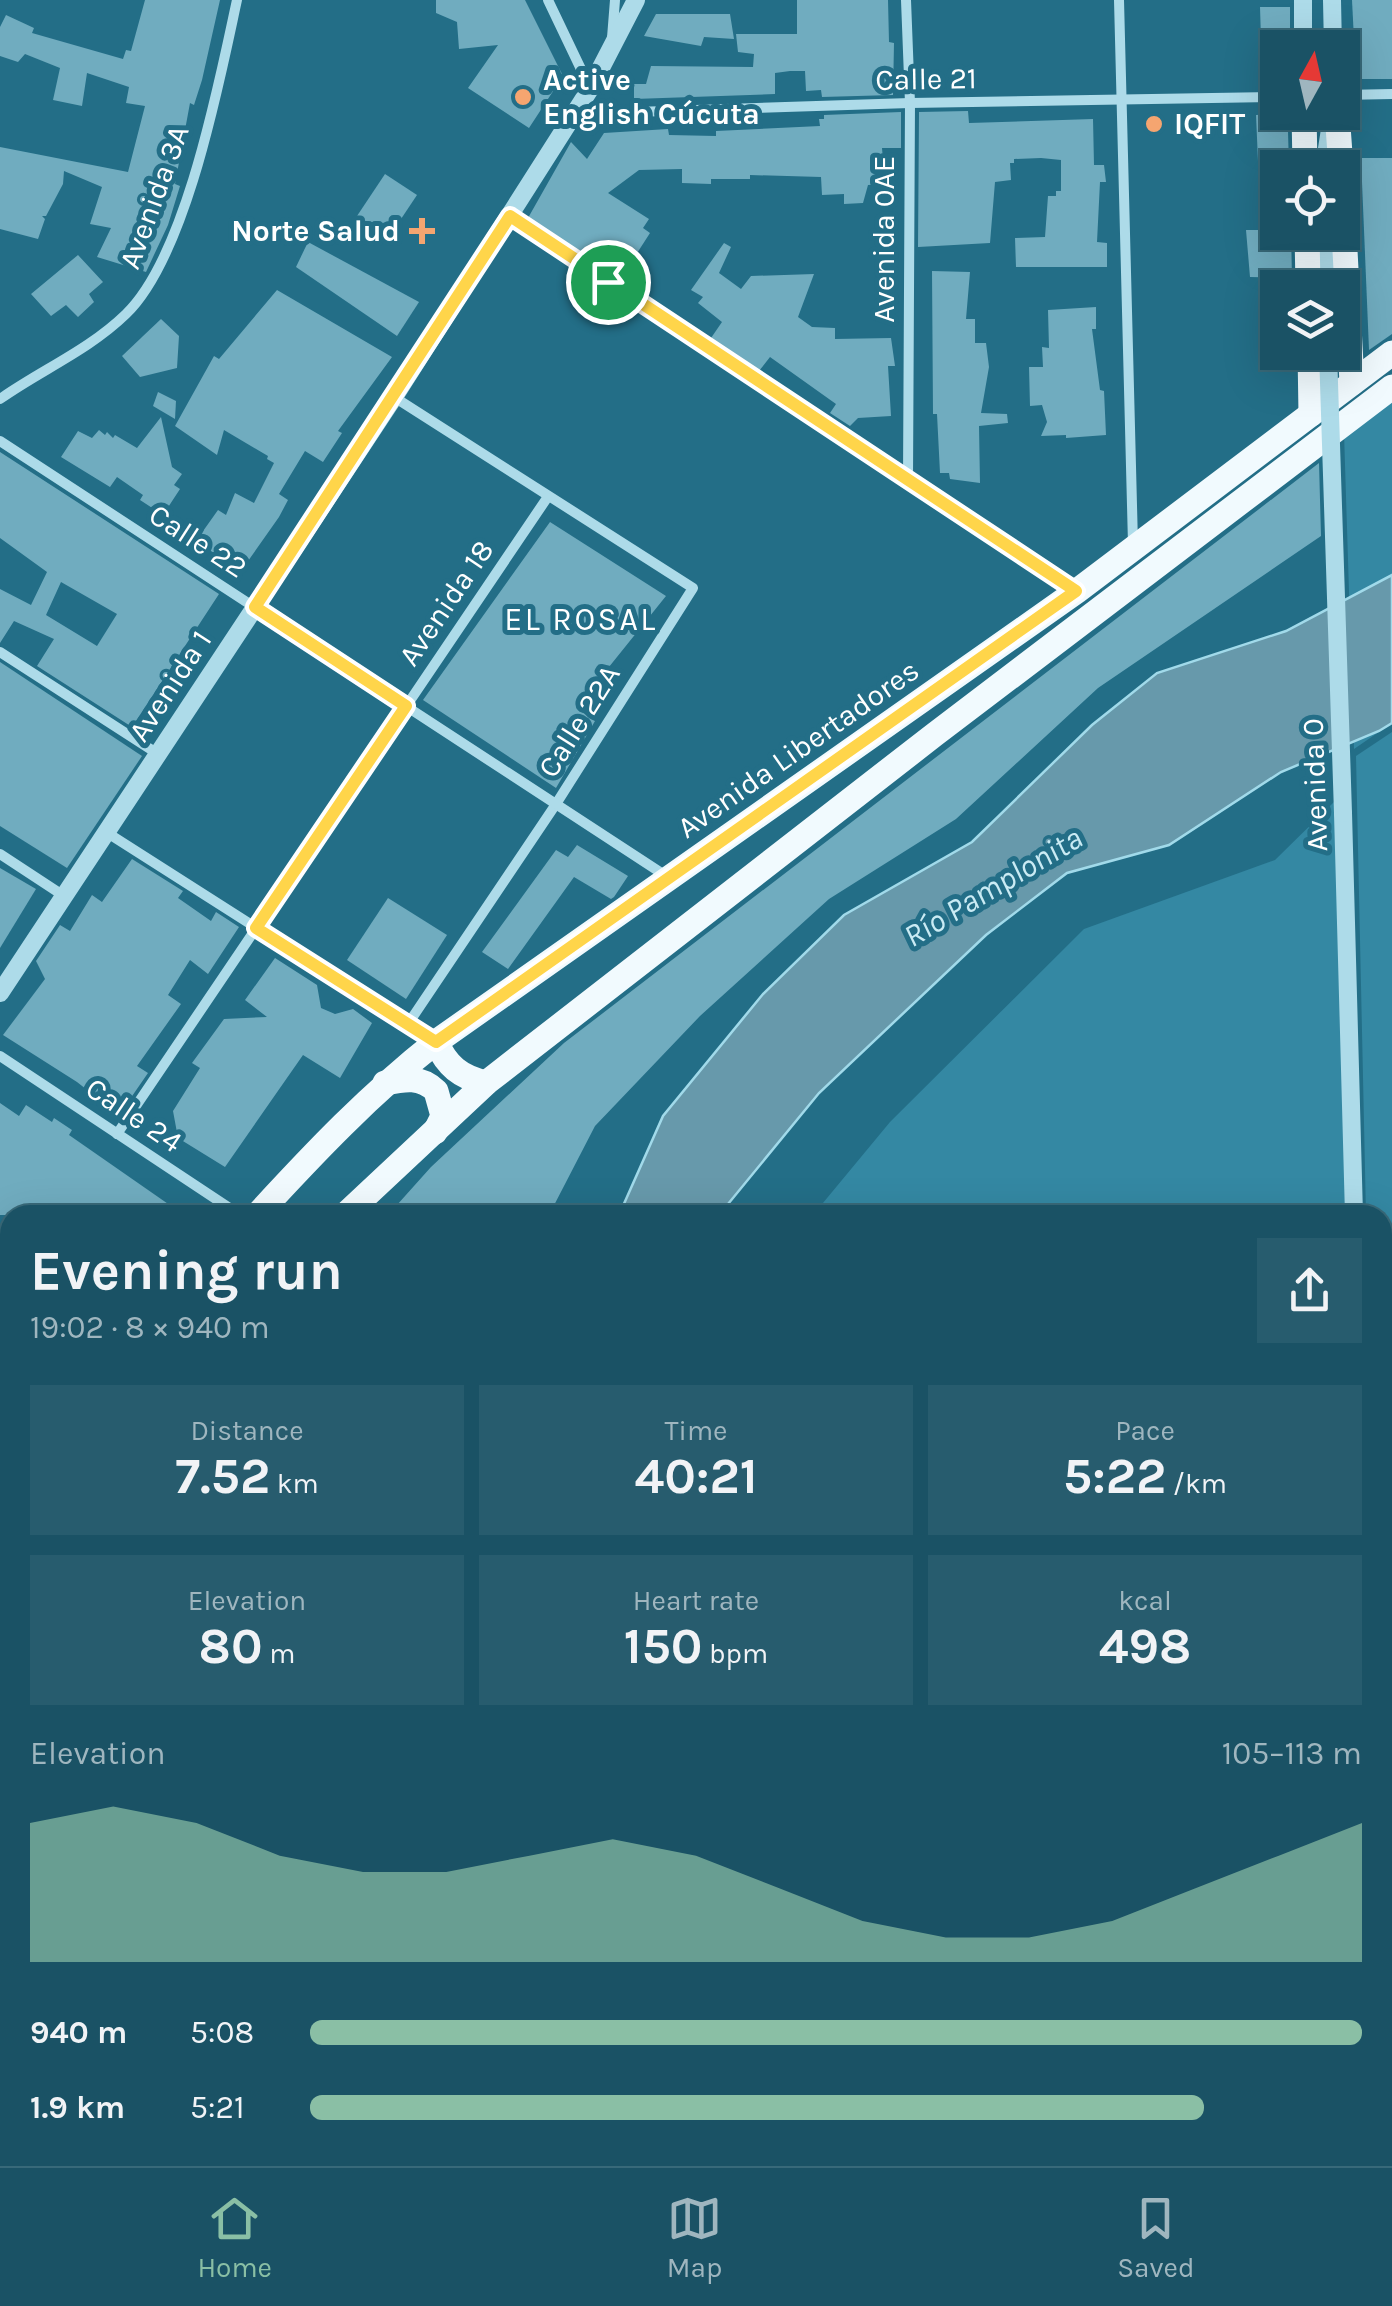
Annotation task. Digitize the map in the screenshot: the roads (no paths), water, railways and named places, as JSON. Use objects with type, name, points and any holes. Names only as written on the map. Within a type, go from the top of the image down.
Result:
[{"type":"main road","points":[[1345,250],[1352,383]]},
{"type":"main road","name":"Avenida Libertadores","points":[[267,1205],[385,1082],[436,1042],[1076,591],[1392,353]]},
{"type":"main road","points":[[1310,370],[1311,414]]},
{"type":"main road","points":[[356,1205],[486,1083],[844,804],[1392,388]]},
{"type":"main road","points":[[436,1042],[443,1058],[455,1070],[486,1083]]},
{"type":"main road","points":[[385,1082],[413,1079],[430,1084],[443,1107],[434,1132]]},
{"type":"street","name":"Avenida 3A","points":[[0,399],[82,350],[124,316],[151,283],[192,182],[237,0]]},
{"type":"street","points":[[548,0],[590,89]]},
{"type":"street","points":[[612,42],[615,0]]},
{"type":"street","name":"Avenida 1","points":[[0,993],[510,216],[590,89],[636,0]]},
{"type":"street","name":"Avenida 0AE","points":[[906,0],[910,104],[908,479]]},
{"type":"street","points":[[1119,0],[1133,549]]},
{"type":"street","points":[[1303,0],[1304,30]]},
{"type":"street","points":[[1332,0],[1333,30]]},
{"type":"street","points":[[1360,95],[1392,94]]},
{"type":"street","name":"Calle 21","points":[[575,114],[1260,97]]},
{"type":"street","points":[[510,216],[1076,591]]},
{"type":"street","name":"Avenida 0","points":[[1329,370],[1354,1205]]},
{"type":"street","name":"Calle 22A","points":[[394,397],[693,588],[556,804],[408,1024]]},
{"type":"street","name":"Calle 22","points":[[0,441],[671,879]]},
{"type":"street","name":"Avenida 18","points":[[117,1134],[547,498]]},
{"type":"street","points":[[0,652],[158,754]]},
{"type":"street","points":[[106,832],[436,1042]]},
{"type":"street","points":[[0,854],[64,896]]},
{"type":"street","name":"Calle 24","points":[[0,1056],[225,1205]]},
{"type":"water","name":"Río Pamplonita","points":[[1392,575],[1392,723],[1281,772],[1169,845],[1067,873],[986,935],[819,1093],[727,1205],[623,1205],[663,1116],[763,994],[844,915],[972,842],[1092,725],[1157,673],[1286,631]]},
{"type":"place","name":"Active English Cúcuta","points":[[523,97]]},
{"type":"place","name":"IQFIT","points":[[1154,124]]},
{"type":"place","name":"Norte Salud","points":[[422,231]]},
{"type":"district","name":"EL ROSAL","points":[[581,619]]}]
